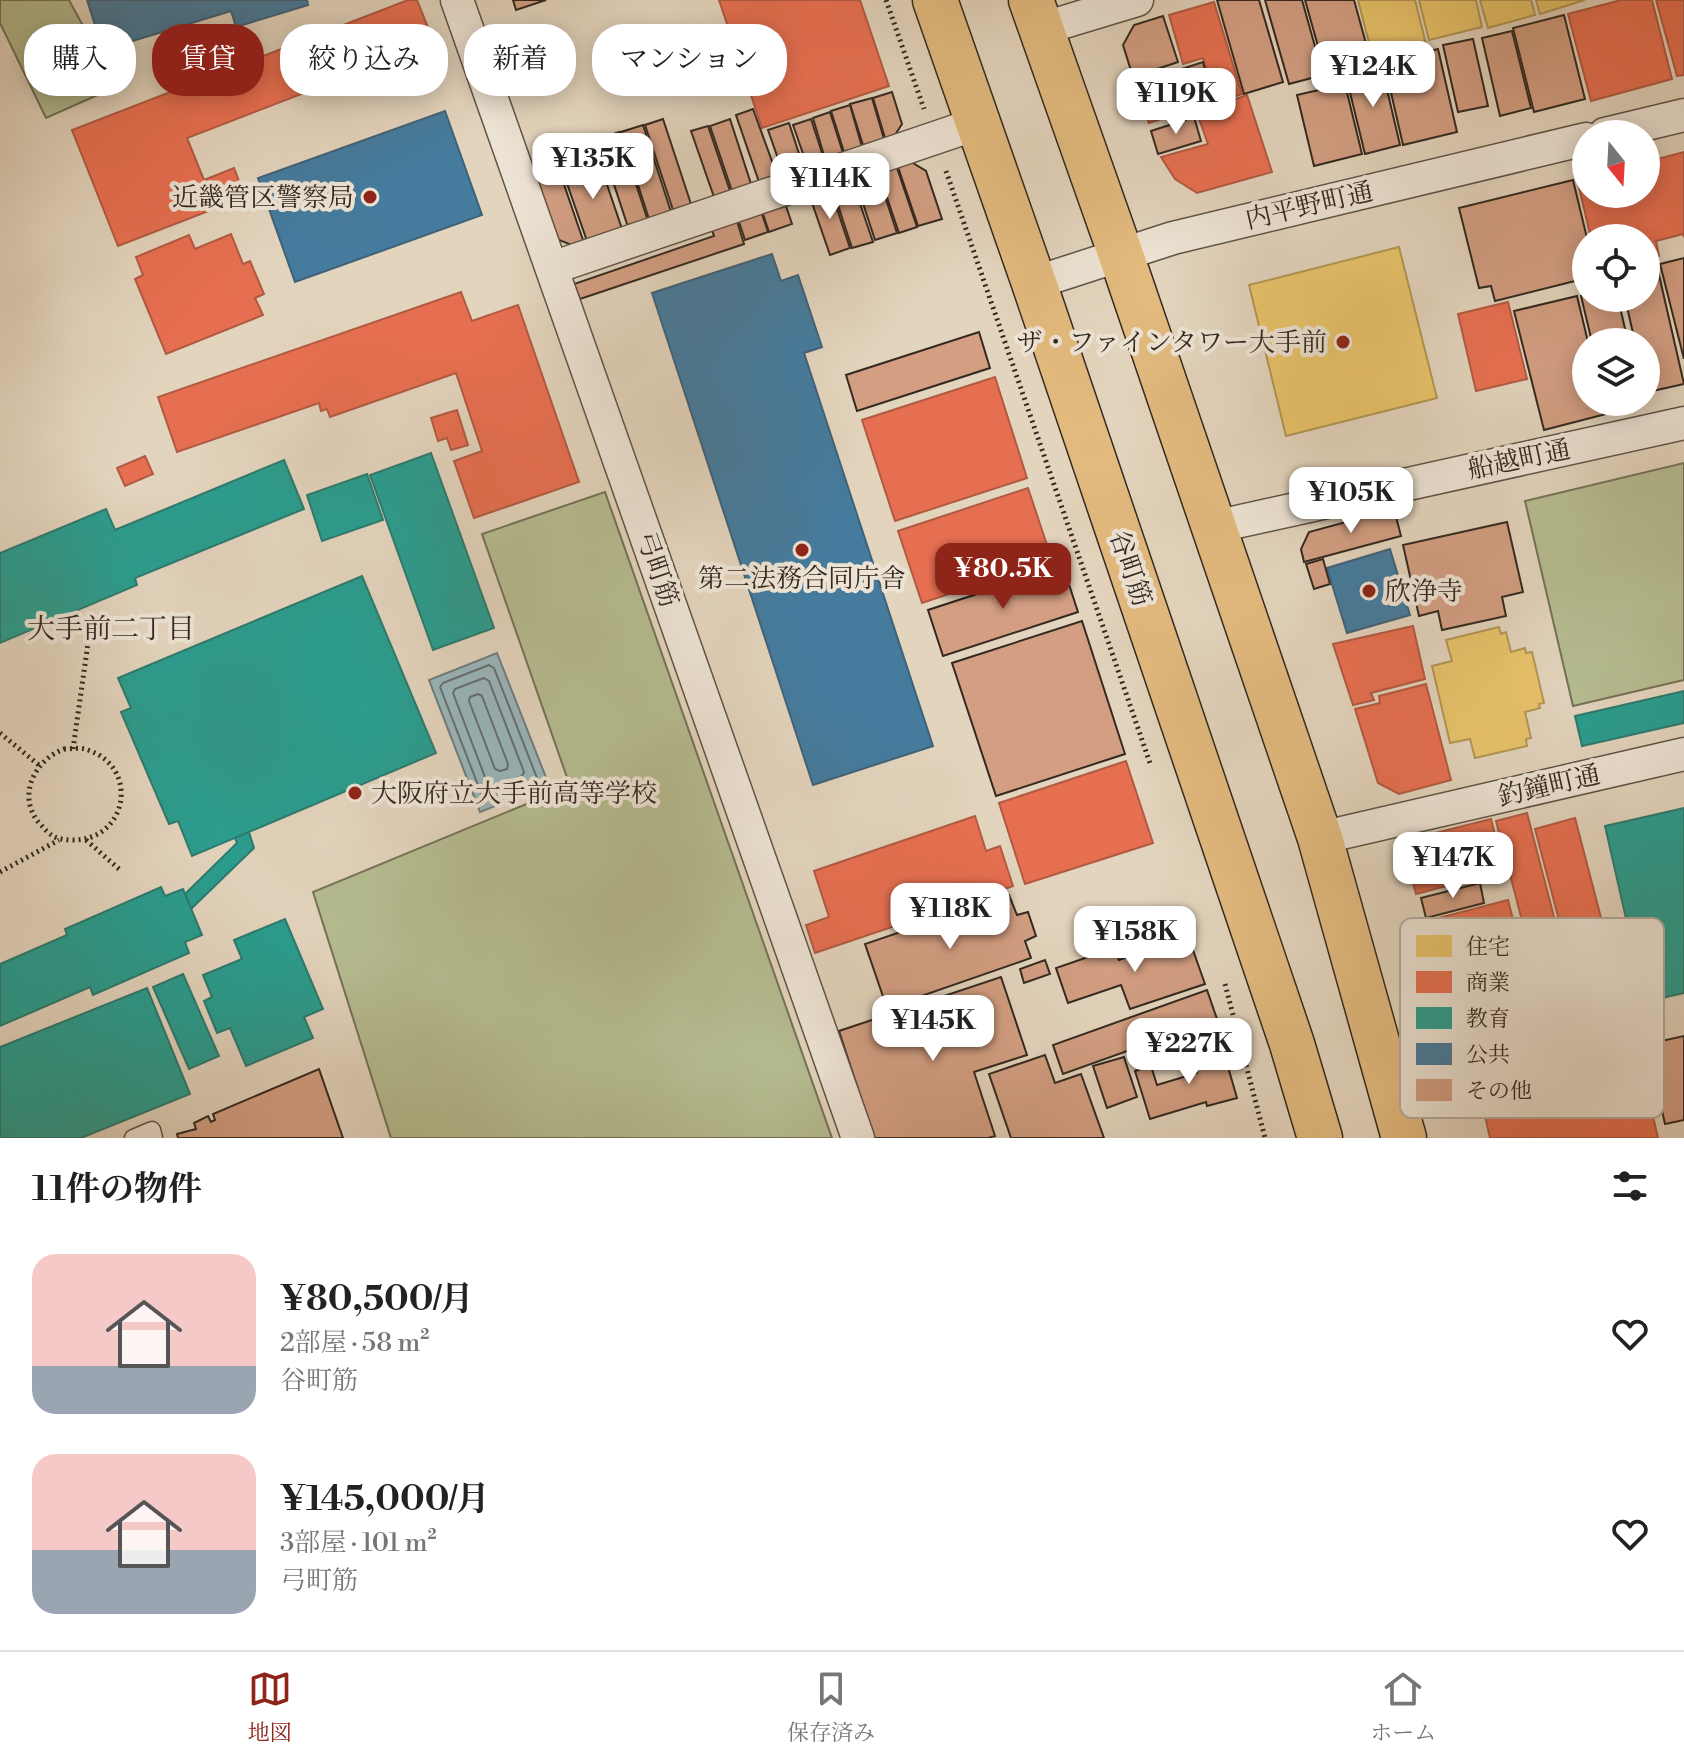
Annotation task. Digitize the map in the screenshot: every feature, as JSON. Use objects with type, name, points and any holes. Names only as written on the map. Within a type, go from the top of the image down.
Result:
[{"type":"main road","name":"谷町筋","points":[[935,0],[1287,1029],[1320,1138]]},
{"type":"main road","points":[[1036,14],[1320,838],[1404,1138]]},
{"type":"street","name":"弓町筋","points":[[457,0],[858,1138]]},
{"type":"street","points":[[1036,14],[1137,0]]},
{"type":"street","points":[[1660,121],[1684,115]]},
{"type":"street","points":[[552,268],[979,123]]},
{"type":"street","name":"内平野町通","points":[[1034,283],[1173,238],[1572,142]]},
{"type":"street","name":"船越町通","points":[[1214,527],[1684,423]]},
{"type":"street","name":"釣鐘町通","points":[[1320,838],[1684,754]]},
{"type":"lane","points":[[133,1138],[152,1130],[154,1138]]},
{"type":"path","points":[[886,0],[1151,767]]},
{"type":"path","points":[[73,749],[91,622]]},
{"type":"path","points":[[0,733],[40,766]]},
{"type":"path","points":[[0,872],[59,840],[86,840],[114,821],[121,806],[121,786],[114,769],[104,758],[86,749],[59,751],[48,757],[31,779],[30,805],[36,820],[59,840]]},
{"type":"path","points":[[86,840],[119,869]]},
{"type":"path","points":[[1223,974],[1265,1138]]},
{"type":"green space","points":[[0,0],[69,0],[82,24],[24,24],[24,73],[0,23]]},
{"type":"green space","points":[[35,96],[95,96],[46,118]]},
{"type":"green space","points":[[1684,463],[1684,680],[1573,706],[1525,501]]},
{"type":"green space","points":[[605,492],[832,1138],[391,1138],[313,892],[570,786],[482,534]]},
{"type":"water","points":[[497,653],[549,785],[480,812],[429,680]]},
{"type":"building: 住宅","points":[[1358,0],[1415,0],[1426,44],[1373,58]]},
{"type":"building: 住宅","points":[[1419,0],[1476,0],[1482,27],[1429,40]]},
{"type":"building: 住宅","points":[[1480,0],[1531,0],[1535,15],[1488,28]]},
{"type":"building: 住宅","points":[[1536,0],[1585,0],[1540,14]]},
{"type":"building: 住宅","name":"ザ・ファインタワー大手前","points":[[1399,247],[1437,398],[1286,436],[1249,285]]},
{"type":"building: 住宅","points":[[1499,627],[1501,634],[1506,632],[1511,652],[1525,648],[1526,653],[1532,652],[1544,703],[1539,704],[1540,708],[1525,712],[1531,738],[1526,739],[1527,746],[1475,758],[1470,739],[1450,743],[1432,666],[1452,661],[1446,640]]},
{"type":"building: 商業","points":[[408,0],[417,0],[427,24],[346,24]]},
{"type":"building: 商業","points":[[719,0],[860,0],[889,86],[762,128],[751,96],[787,96],[787,24],[727,24]]},
{"type":"building: 商業","points":[[1621,0],[1652,0],[1672,79],[1591,101],[1568,14]]},
{"type":"building: 商業","points":[[1656,0],[1684,0],[1684,75],[1677,76]]},
{"type":"building: 商業","points":[[1214,2],[1242,94],[1208,105],[1199,78],[1209,76],[1203,58],[1183,64],[1169,15]]},
{"type":"building: 商業","points":[[280,50],[280,96],[296,96],[187,138],[204,180],[234,168],[245,197],[118,246],[72,130],[160,96],[264,96],[264,56]]},
{"type":"building: 商業","points":[[1185,85],[1192,109],[1149,123],[1141,101]]},
{"type":"building: 商業","points":[[1247,95],[1272,172],[1197,193],[1175,179],[1161,157],[1208,144],[1197,113]]},
{"type":"building: 商業","points":[[1684,152],[1684,237],[1683,234],[1660,240],[1660,224],[1588,224],[1584,208],[1660,208],[1660,158]]},
{"type":"building: 商業","points":[[231,234],[243,264],[250,261],[264,294],[255,298],[263,315],[166,354],[135,279],[143,275],[136,257],[189,235],[195,249]]},
{"type":"building: 商業","points":[[461,292],[472,321],[518,305],[579,482],[474,518],[454,461],[482,451],[456,373],[330,417],[327,409],[321,411],[319,403],[177,452],[158,397]]},
{"type":"building: 商業","points":[[1508,302],[1527,379],[1476,391],[1458,314]]},
{"type":"building: 商業","points":[[995,377],[1027,478],[895,521],[862,420]]},
{"type":"building: 商業","points":[[457,410],[468,445],[451,450],[447,438],[438,441],[431,418]]},
{"type":"building: 商業","points":[[145,456],[153,474],[125,486],[117,468]]},
{"type":"building: 商業","points":[[1028,488],[1052,560],[922,603],[898,531]]},
{"type":"building: 商業","points":[[1413,626],[1425,679],[1371,693],[1374,700],[1353,705],[1333,644]]},
{"type":"building: 商業","points":[[1426,684],[1451,780],[1399,794],[1378,783],[1355,709],[1380,703],[1379,696]]},
{"type":"building: 商業","points":[[1126,761],[1153,843],[1025,884],[999,803]]},
{"type":"building: 商業","points":[[1527,813],[1554,918],[1521,918],[1496,821]]},
{"type":"building: 商業","points":[[975,816],[986,851],[1000,846],[1013,886],[815,953],[806,925],[829,917],[814,871]]},
{"type":"building: 商業","points":[[1575,818],[1601,918],[1558,918],[1535,829]]},
{"type":"building: 商業","points":[[1491,819],[1504,871],[1416,894],[1406,856],[1420,837]]},
{"type":"building: 商業","points":[[1508,900],[1513,918],[1439,918]]},
{"type":"building: 商業","points":[[1486,1118],[1653,1118],[1658,1138],[1490,1138]]},
{"type":"building: 教育","points":[[431,453],[494,628],[433,650],[370,475]]},
{"type":"building: 教育","points":[[284,460],[304,509],[135,578],[137,585],[0,643],[0,553],[106,509],[115,530]]},
{"type":"building: 教育","points":[[367,474],[383,520],[322,541],[307,495]]},
{"type":"building: 教育","points":[[362,576],[436,753],[192,856],[178,821],[169,824],[121,712],[131,708],[118,678]]},
{"type":"building: 教育","points":[[1684,691],[1684,723],[1582,746],[1575,716]]},
{"type":"building: 教育","points":[[1684,808],[1684,993],[1664,998],[1664,918],[1626,918],[1605,826]]},
{"type":"building: 教育","points":[[249,832],[254,848],[191,909],[185,894],[237,843],[235,838]]},
{"type":"building: 教育","points":[[161,887],[165,896],[183,889],[202,935],[185,942],[189,953],[93,995],[90,987],[0,1026],[0,964],[67,935],[65,929]]},
{"type":"building: 教育","points":[[285,919],[323,1009],[304,1017],[313,1038],[246,1066],[230,1028],[217,1033],[204,1001],[212,997],[203,975],[242,959],[234,940]]},
{"type":"building: 教育","points":[[183,974],[219,1056],[189,1069],[153,987]]},
{"type":"building: 教育","points":[[147,988],[190,1094],[81,1138],[0,1138],[0,1047]]},
{"type":"building: 公共","points":[[87,0],[307,0],[308,5],[246,24],[235,24],[231,11],[188,24],[152,24],[152,35],[136,40],[136,24],[95,24]]},
{"type":"building: 公共","name":"近畿管区警察局","points":[[445,111],[482,215],[295,282],[258,178]]},
{"type":"building: 公共","name":"第二法務合同庁舎","points":[[772,254],[781,281],[798,275],[822,347],[804,353],[933,746],[813,785],[652,293]]},
{"type":"building: 公共","name":"欣浄寺","points":[[1390,549],[1410,615],[1347,633],[1327,568]]},
{"type":"building: その他","points":[[513,0],[546,0],[516,10]]},
{"type":"building: その他","points":[[1217,0],[1259,0],[1283,82],[1244,94]]},
{"type":"building: その他","points":[[1265,0],[1302,0],[1323,75],[1289,84]]},
{"type":"building: その他","points":[[1305,0],[1354,0],[1370,58],[1325,71]]},
{"type":"building: その他","points":[[1564,15],[1585,99],[1534,112],[1513,28]]},
{"type":"building: その他","points":[[1163,16],[1178,62],[1133,77],[1123,45],[1134,25]]},
{"type":"building: その他","points":[[1512,31],[1531,108],[1500,116],[1482,38]]},
{"type":"building: その他","points":[[1473,39],[1488,106],[1458,112],[1443,45]]},
{"type":"building: その他","points":[[1438,49],[1457,132],[1403,145],[1384,62]]},
{"type":"building: その他","points":[[1203,62],[1206,74],[1139,96],[1136,84]]},
{"type":"building: その他","points":[[1381,64],[1400,145],[1365,154],[1345,72]]},
{"type":"building: その他","points":[[1345,84],[1362,154],[1314,166],[1297,95]]},
{"type":"building: その他","points":[[892,92],[902,124],[895,135],[885,138],[873,98]]},
{"type":"building: その他","points":[[872,98],[884,139],[863,145],[850,104]]},
{"type":"building: その他","points":[[850,105],[862,147],[844,152],[831,111]]},
{"type":"building: その他","points":[[753,109],[777,175],[759,182],[736,115]]},
{"type":"building: その他","points":[[830,112],[843,153],[825,159],[813,118]]},
{"type":"building: その他","points":[[1194,117],[1201,141],[1158,154],[1151,131]]},
{"type":"building: その他","points":[[663,119],[691,204],[673,210],[645,125]]},
{"type":"building: その他","points":[[730,119],[751,184],[732,191],[710,126]]},
{"type":"building: その他","points":[[811,119],[824,159],[807,165],[793,125]]},
{"type":"building: その他","points":[[789,123],[803,166],[783,173],[768,130]]},
{"type":"building: その他","points":[[643,125],[671,212],[649,219],[621,132]]},
{"type":"building: その他","points":[[708,126],[730,191],[714,197],[691,131]]},
{"type":"building: その他","points":[[619,132],[648,221],[628,227],[599,139]]},
{"type":"building: その他","points":[[555,158],[584,243],[574,246],[554,238],[530,167]]},
{"type":"building: その他","points":[[908,160],[926,171],[942,219],[918,226],[897,164]]},
{"type":"building: その他","points":[[599,161],[622,229],[587,241],[563,172]]},
{"type":"building: その他","points":[[896,165],[917,227],[899,233],[878,171]]},
{"type":"building: その他","points":[[877,172],[897,233],[875,240],[855,179]]},
{"type":"building: その他","points":[[852,180],[873,242],[852,248],[832,187]]},
{"type":"building: その他","points":[[1572,180],[1572,208],[1580,208],[1584,224],[1572,224],[1572,282],[1495,301],[1491,286],[1479,288],[1459,208]]},
{"type":"building: その他","points":[[830,188],[850,248],[830,255],[809,194]]},
{"type":"building: その他","points":[[785,203],[792,224],[769,232],[762,211]]},
{"type":"building: その他","points":[[761,211],[768,232],[745,240],[738,219]]},
{"type":"building: その他","points":[[737,221],[744,244],[580,299],[574,284],[714,236],[712,230]]},
{"type":"building: その他","points":[[1684,258],[1684,359],[1660,264]]},
{"type":"building: その他","points":[[1660,279],[1684,384],[1660,389],[1660,328],[1632,328],[1628,312],[1660,312]]},
{"type":"building: その他","points":[[1572,297],[1572,312],[1581,312],[1585,328],[1572,328],[1572,416],[1598,416],[1544,430],[1514,311]]},
{"type":"building: その他","points":[[1585,312],[1621,312],[1625,328],[1589,328]]},
{"type":"building: その他","points":[[979,332],[990,368],[857,411],[846,375]]},
{"type":"building: その他","points":[[1394,509],[1401,536],[1304,562],[1301,549],[1309,532]]},
{"type":"building: その他","points":[[1507,522],[1523,592],[1502,597],[1506,616],[1442,630],[1438,611],[1419,616],[1403,545]]},
{"type":"building: その他","points":[[1323,559],[1330,584],[1314,589],[1306,564]]},
{"type":"building: その他","points":[[1063,566],[1078,612],[943,656],[928,610]]},
{"type":"building: その他","points":[[1082,621],[1125,754],[996,796],[952,663]]},
{"type":"building: その他","points":[[1480,883],[1484,903],[1426,918],[1421,898]]},
{"type":"building: その他","points":[[1009,895],[1017,915],[1028,912],[1036,936],[1025,941],[1031,958],[887,1008],[865,944]]},
{"type":"building: その他","points":[[1188,936],[1205,984],[1130,1009],[1121,985],[1068,1003],[1056,968],[1114,948],[1119,960]]},
{"type":"building: その他","points":[[1045,960],[1050,974],[1024,983],[1020,969]]},
{"type":"building: その他","points":[[1001,977],[1027,1055],[974,1072],[995,1136],[874,1138],[839,1031]]},
{"type":"building: その他","points":[[1207,990],[1217,1019],[1063,1074],[1053,1045]]},
{"type":"building: その他","points":[[1684,1036],[1684,1120],[1665,1124],[1664,1118],[1664,1040]]},
{"type":"building: その他","points":[[1222,1046],[1237,1098],[1207,1106],[1206,1102],[1150,1119],[1135,1071],[1151,1066],[1157,1085],[1197,1073],[1193,1054]]},
{"type":"building: その他","points":[[1045,1055],[1055,1083],[1081,1074],[1104,1138],[1011,1138],[989,1074]]},
{"type":"building: その他","points":[[1124,1057],[1137,1097],[1107,1108],[1093,1066]]},
{"type":"building: その他","points":[[319,1069],[343,1138],[178,1138],[177,1134],[196,1129],[194,1123],[208,1116],[211,1122],[215,1120],[213,1114]]},
{"type":"place","name":"近畿管区警察局","points":[[370,197]]},
{"type":"place","name":"ザ・ファインタワー大手前","points":[[1343,342]]},
{"type":"place","name":"第二法務合同庁舎","points":[[802,550]]},
{"type":"place","name":"欣浄寺","points":[[1369,591]]},
{"type":"place","name":"大阪府立大手前高等学校","points":[[355,793]]},
{"type":"district","name":"大手前二丁目","points":[[111,628]]}]
